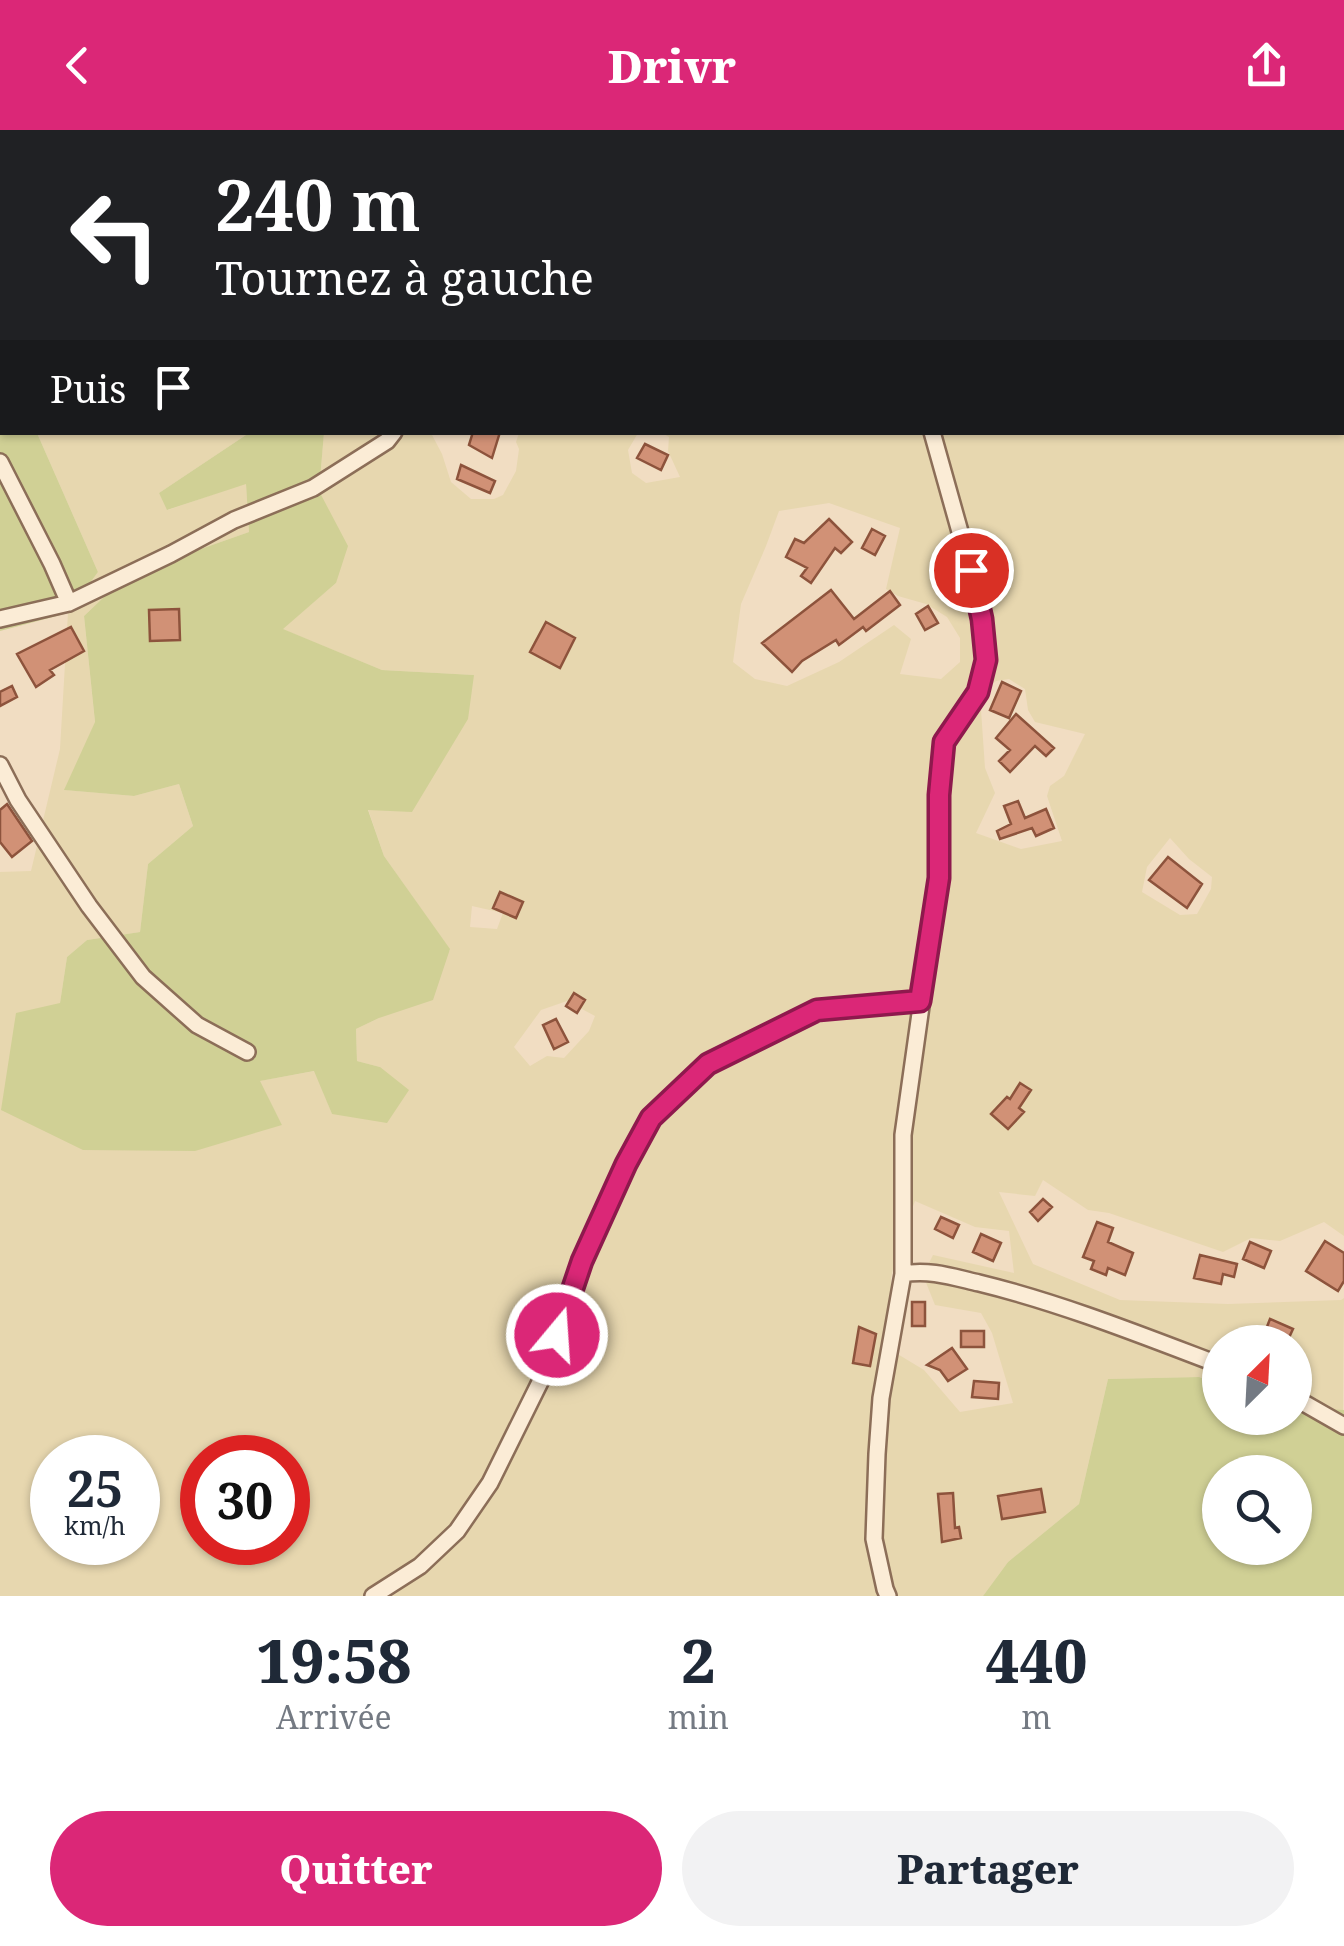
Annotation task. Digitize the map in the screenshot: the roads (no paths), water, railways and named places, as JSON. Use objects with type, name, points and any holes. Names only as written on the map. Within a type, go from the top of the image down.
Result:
[{"type":"street","points":[[0,619],[68,602],[234,520],[313,488],[391,435]]},
{"type":"street","points":[[888,1596],[874,1539],[877,1454],[881,1398],[903,1274],[903,1135],[939,878],[939,795],[944,742],[978,692],[986,660],[978,603],[933,435]]},
{"type":"street","points":[[0,462],[68,602]]},
{"type":"street","points":[[0,765],[18,800],[142,977],[196,1025],[247,1052]]},
{"type":"street","points":[[373,1596],[420,1566],[457,1531],[490,1483],[544,1372],[582,1261],[651,1118],[708,1064],[817,1010],[920,1001]]},
{"type":"street","points":[[903,1274],[920,1271],[1008,1290],[1202,1357]]},
{"type":"street","points":[[1312,1408],[1344,1426]]}]
